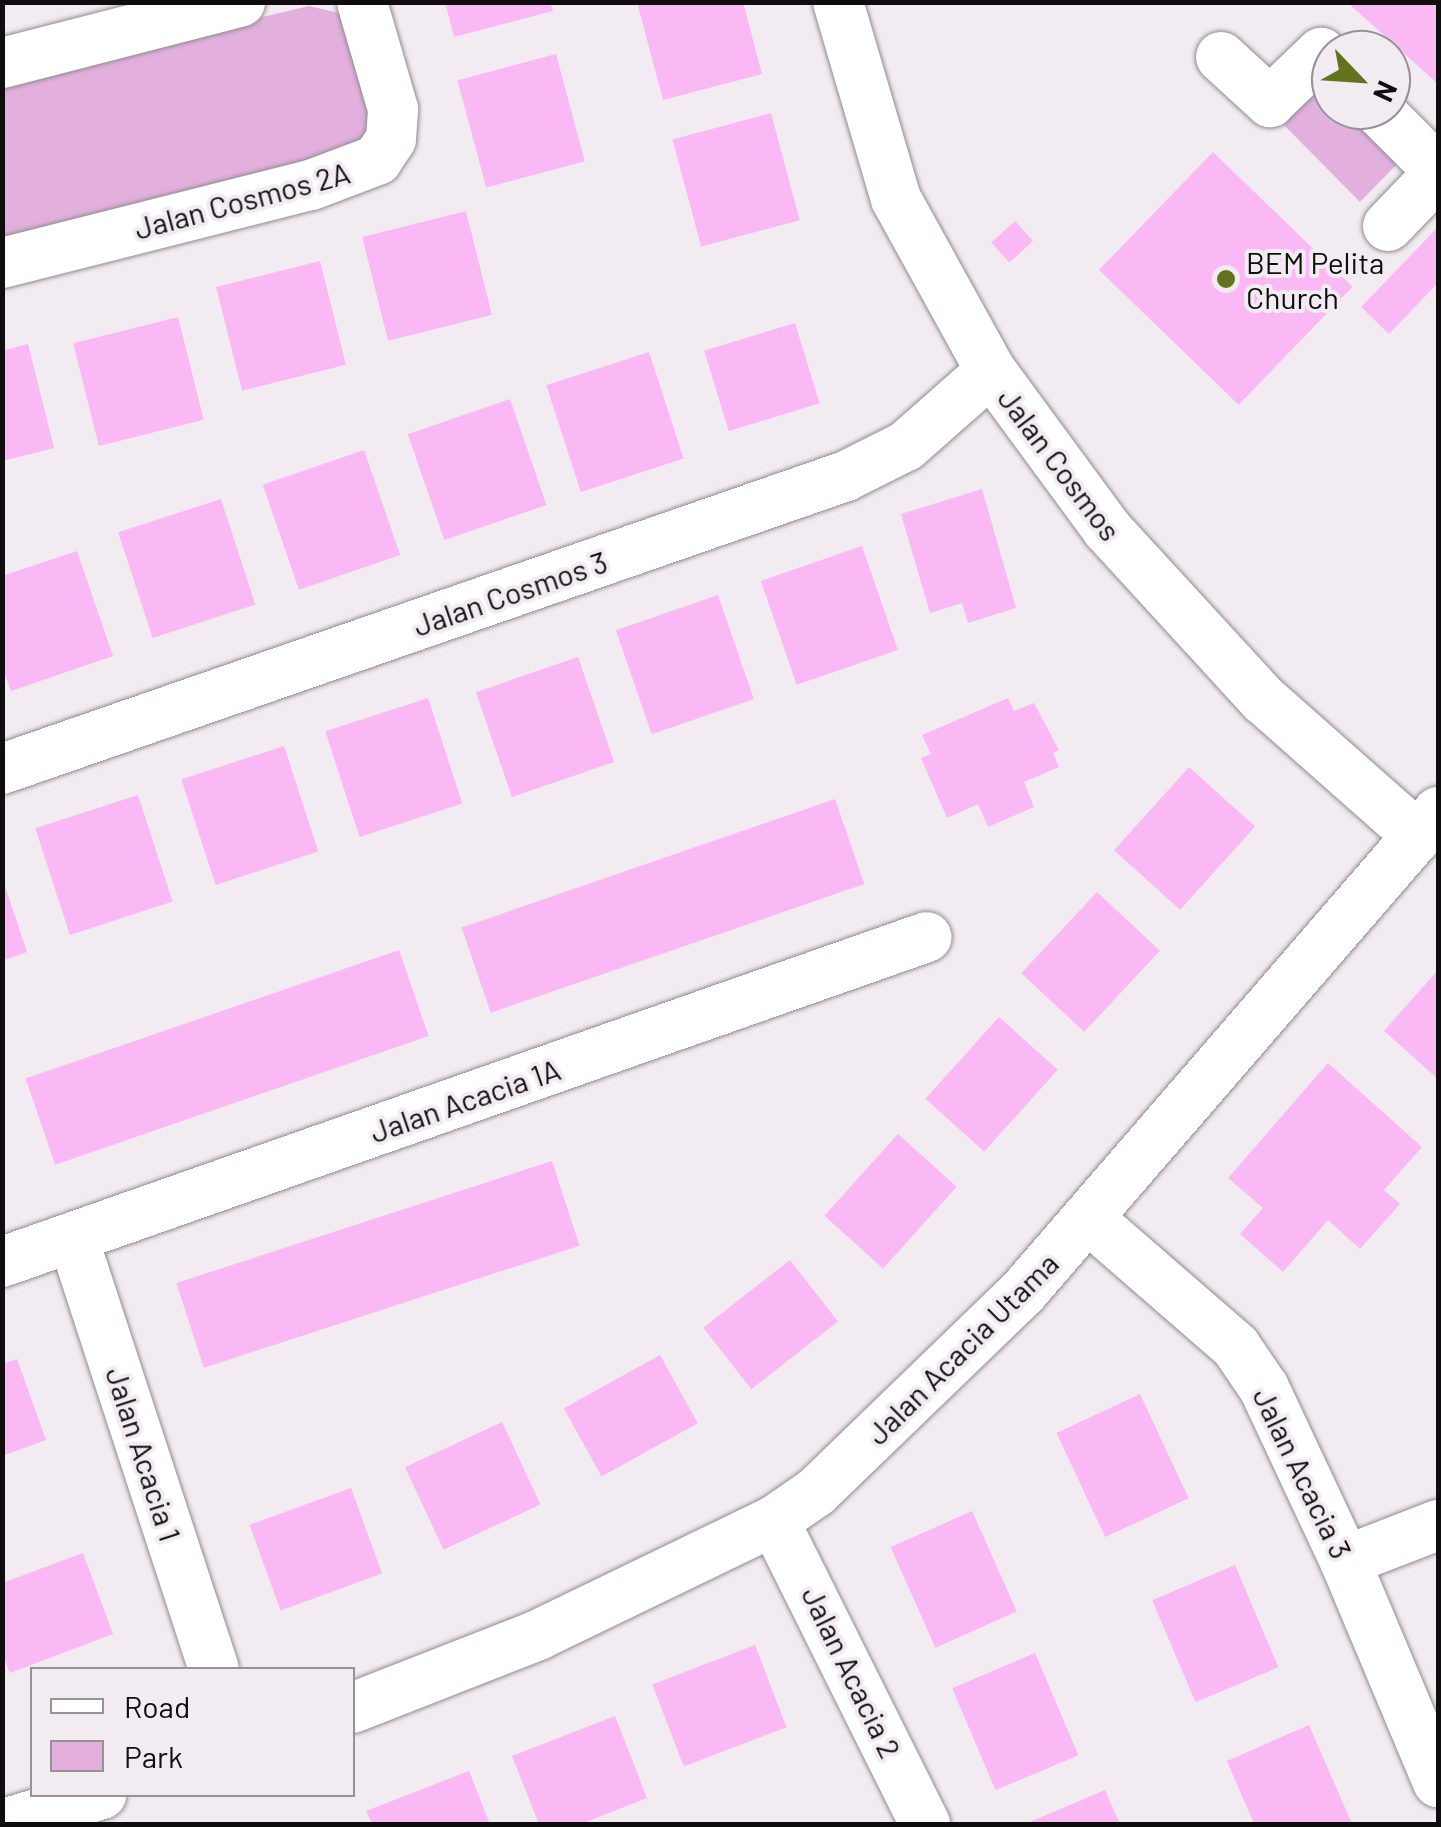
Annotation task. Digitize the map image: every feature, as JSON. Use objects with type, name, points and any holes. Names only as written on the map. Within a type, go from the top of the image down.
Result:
[{"type":"street","points":[[2,63],[240,2]]},
{"type":"street","name":"Jalan Cosmos 2A","points":[[2,262],[311,185],[377,160],[391,139],[393,109],[362,2]]},
{"type":"street","name":"Jalan Cosmos","points":[[838,2],[896,199],[991,371],[1107,530],[1263,699],[1428,824]]},
{"type":"street","points":[[1221,57],[1270,102],[1311,63]]},
{"type":"street","points":[[1388,226],[1438,172],[1397,130]]},
{"type":"street","name":"Jalan Cosmos 3","points":[[2,769],[846,476],[906,446],[991,371]]},
{"type":"street","name":"Jalan Acacia Utama","points":[[355,1707],[538,1635],[774,1521],[816,1492],[1023,1292],[1428,824]]},
{"type":"street","name":"Jalan Acacia 1A","points":[[2,1262],[927,937]]},
{"type":"street","name":"Jalan Acacia 3","points":[[1089,1219],[1236,1346],[1264,1388],[1346,1561],[1438,1782]]},
{"type":"street","name":"Jalan Acacia 1","points":[[74,1238],[213,1667]]},
{"type":"street","name":"Jalan Acacia 2","points":[[774,1521],[926,1824]]},
{"type":"street","points":[[1346,1561],[1438,1525]]},
{"type":"street","points":[[4,1824],[92,1797]]},
{"type":"green space","points":[[309,6],[343,14],[379,127],[348,162],[3,243],[2,78]]},
{"type":"green space","points":[[1311,82],[1311,130],[1373,130],[1402,159],[1360,202],[1277,118]]},
{"type":"building","points":[[445,2],[550,2],[553,11],[454,37]]},
{"type":"building","points":[[637,2],[743,2],[762,74],[663,100]]},
{"type":"building","points":[[1347,2],[1438,2],[1438,84],[1411,60],[1411,30],[1378,30]]},
{"type":"building","points":[[556,54],[585,161],[486,188],[457,80]]},
{"type":"building","points":[[771,113],[800,220],[701,247],[672,139]]},
{"type":"building","name":"BEM Pelita Church","points":[[1213,152],[1353,287],[1239,405],[1099,270]]},
{"type":"building","points":[[466,211],[492,315],[388,341],[362,237]]},
{"type":"building","points":[[1015,221],[1033,241],[1009,262],[991,242]]},
{"type":"building","points":[[1438,227],[1438,283],[1389,334],[1361,307]]},
{"type":"building","points":[[320,261],[346,365],[242,391],[216,287]]},
{"type":"building","points":[[178,317],[204,420],[99,446],[73,343]]},
{"type":"building","points":[[795,323],[820,403],[729,431],[704,351]]},
{"type":"building","points":[[28,344],[54,448],[2,461],[2,351]]},
{"type":"building","points":[[649,352],[684,459],[581,492],[546,385]]},
{"type":"building","points":[[510,399],[546,505],[444,540],[408,434]]},
{"type":"building","points":[[364,450],[400,555],[299,590],[263,485]]},
{"type":"building","points":[[982,489],[1016,608],[968,623],[962,603],[930,613],[901,514]]},
{"type":"building","points":[[221,499],[255,605],[153,638],[118,532]]},
{"type":"building","points":[[862,546],[898,650],[797,685],[761,581]]},
{"type":"building","points":[[77,551],[113,656],[11,691],[2,666],[2,576]]},
{"type":"building","points":[[718,595],[754,699],[652,734],[616,630]]},
{"type":"building","points":[[578,657],[614,762],[512,797],[476,692]]},
{"type":"building","points":[[428,698],[462,804],[360,837],[325,731]]},
{"type":"building","points":[[1008,698],[1014,711],[1034,703],[1059,750],[1053,753],[1059,767],[1024,782],[1034,807],[988,827],[978,804],[947,818],[921,758],[931,754],[922,735]]},
{"type":"building","points":[[284,746],[318,852],[216,885],[181,779]]},
{"type":"building","points":[[1189,767],[1255,827],[1180,910],[1114,850]]},
{"type":"building","points":[[138,795],[173,902],[70,935],[35,828]]},
{"type":"building","points":[[835,799],[864,884],[491,1013],[462,928]]},
{"type":"building","points":[[2,881],[27,952],[2,961]]},
{"type":"building","points":[[1097,892],[1160,951],[1084,1032],[1021,973]]},
{"type":"building","points":[[399,950],[429,1036],[55,1165],[26,1079]]},
{"type":"building","points":[[1438,970],[1438,1079],[1384,1031]]},
{"type":"building","points":[[999,1017],[1058,1070],[984,1152],[925,1099]]},
{"type":"building","points":[[1328,1063],[1422,1147],[1384,1190],[1400,1204],[1360,1249],[1328,1220],[1283,1272],[1240,1234],[1263,1208],[1228,1178]]},
{"type":"building","points":[[898,1134],[957,1187],[883,1269],[824,1216]]},
{"type":"building","points":[[552,1161],[580,1246],[204,1368],[176,1283]]},
{"type":"building","points":[[790,1260],[838,1321],[751,1389],[703,1328]]},
{"type":"building","points":[[660,1355],[698,1423],[602,1477],[564,1408]]},
{"type":"building","points":[[17,1359],[46,1440],[2,1456],[2,1364]]},
{"type":"building","points":[[1140,1394],[1189,1498],[1105,1537],[1057,1433]]},
{"type":"building","points":[[502,1422],[540,1504],[443,1550],[405,1467]]},
{"type":"building","points":[[351,1488],[382,1574],[281,1610],[250,1525]]},
{"type":"building","points":[[972,1511],[1017,1611],[935,1648],[891,1547]]},
{"type":"building","points":[[83,1553],[113,1634],[10,1673],[2,1653],[2,1583]]},
{"type":"building","points":[[1235,1565],[1278,1667],[1196,1702],[1152,1600]]},
{"type":"building","points":[[755,1645],[787,1727],[684,1767],[652,1684]]},
{"type":"building","points":[[1035,1653],[1078,1755],[996,1790],[952,1688]]},
{"type":"building","points":[[615,1716],[647,1798],[581,1824],[539,1824],[512,1756]]},
{"type":"building","points":[[1309,1725],[1352,1824],[1254,1824],[1227,1761]]},
{"type":"building","points":[[469,1771],[490,1824],[372,1824],[366,1811]]},
{"type":"building","points":[[1105,1790],[1120,1824],[1025,1824]]},
{"type":"place","name":"BEM Pelita Church","points":[[1226,279]]}]
